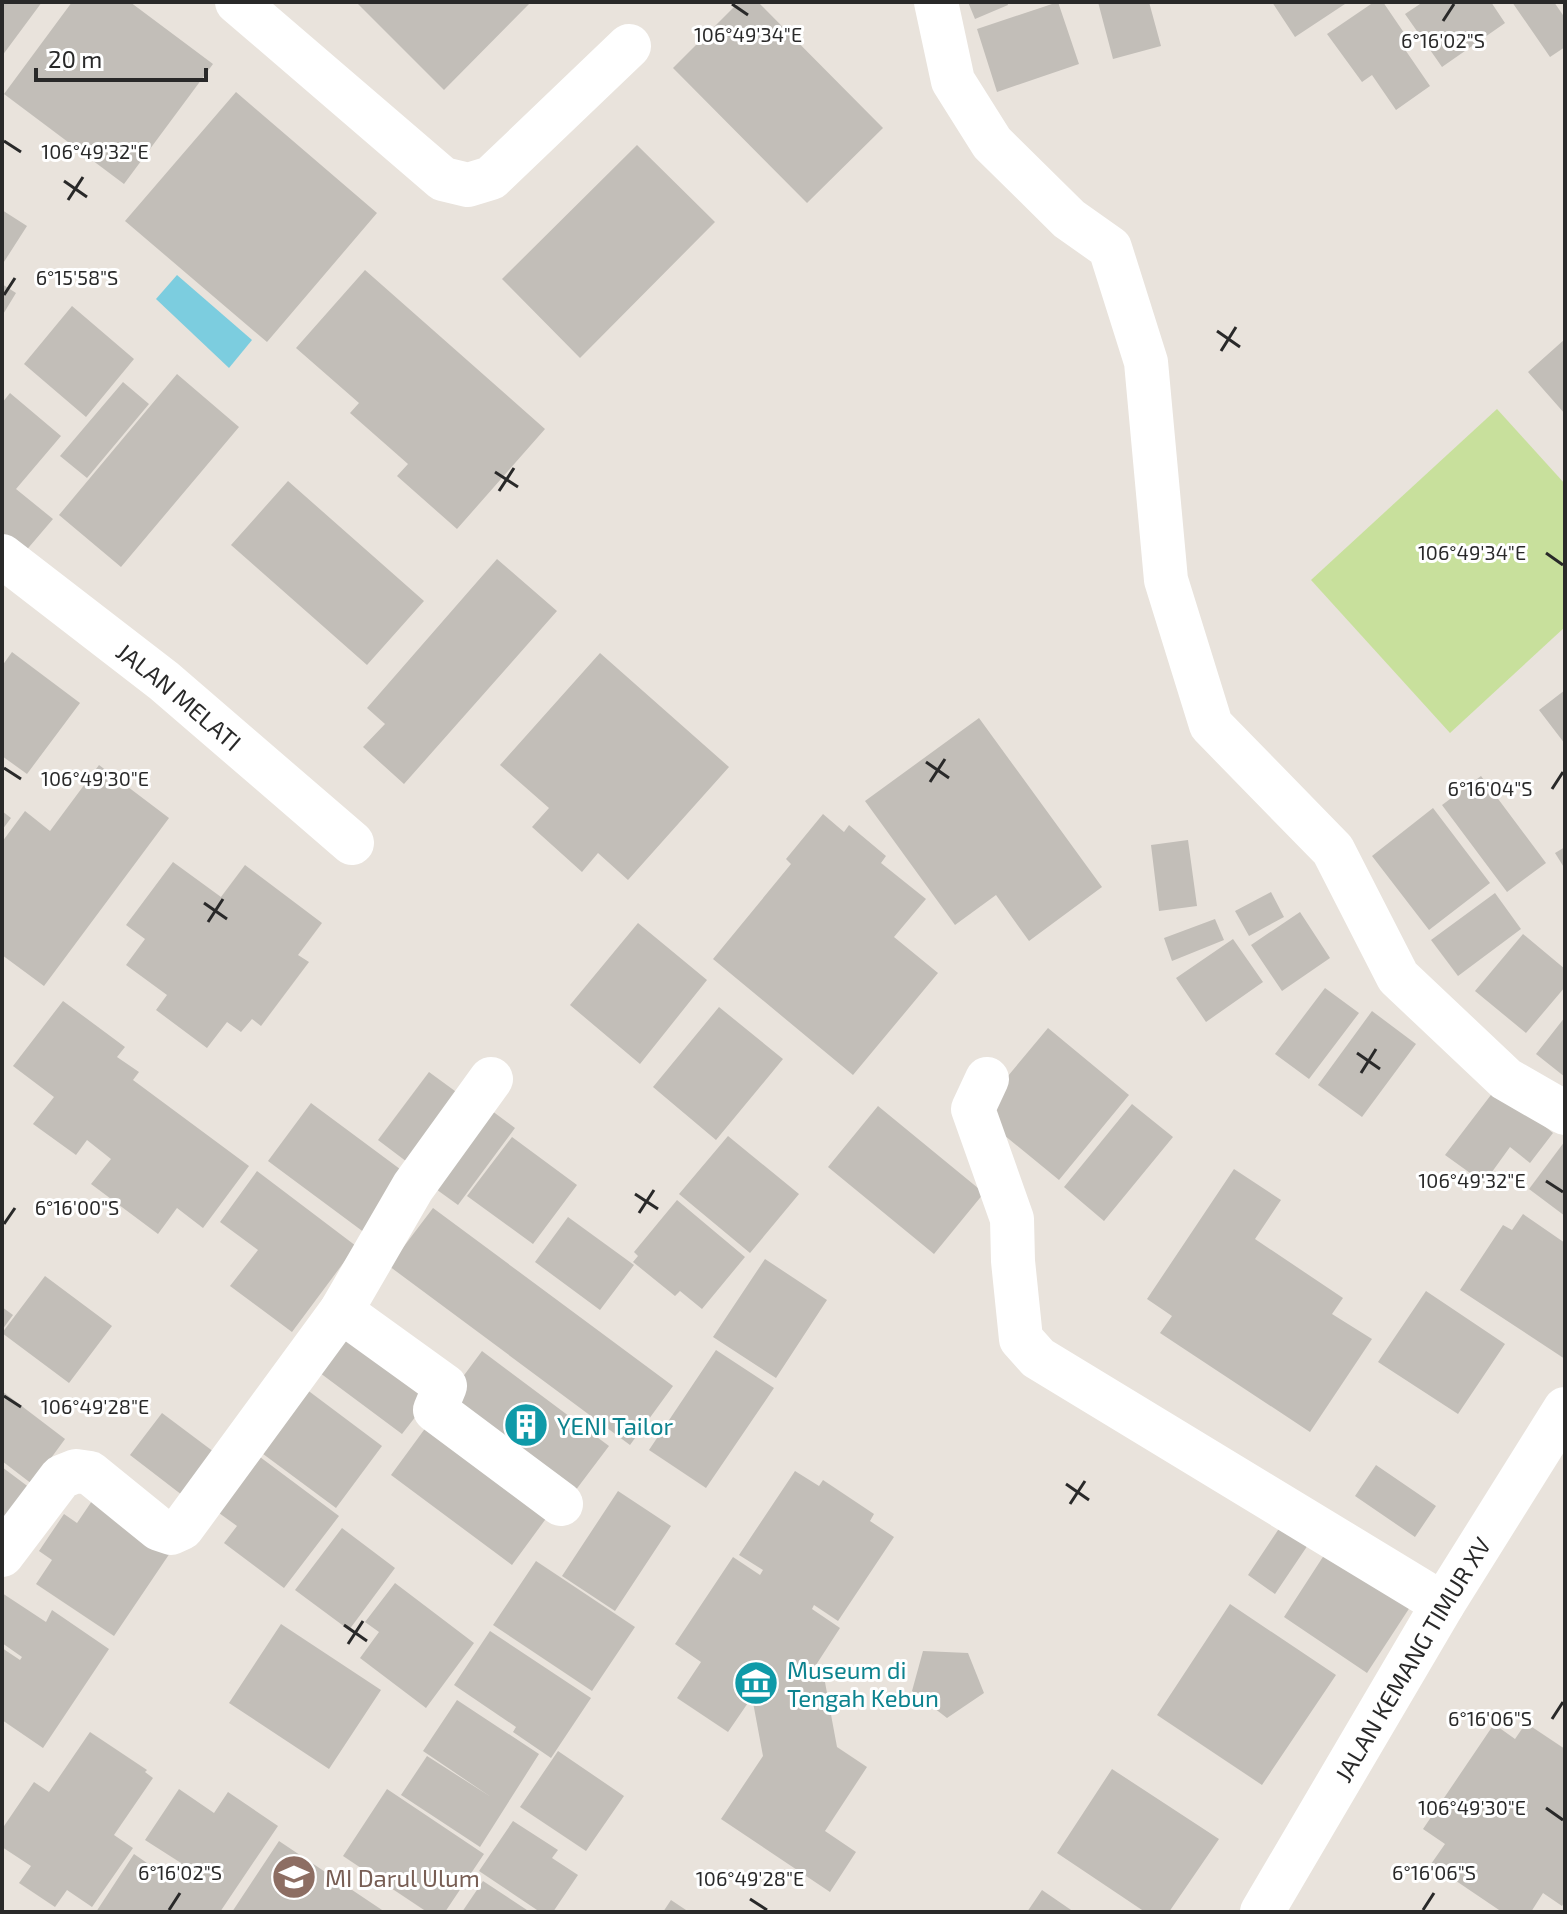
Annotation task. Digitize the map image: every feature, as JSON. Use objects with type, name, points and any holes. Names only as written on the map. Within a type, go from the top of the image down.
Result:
[{"type":"street","points":[[237,2],[443,179],[468,185],[491,178],[629,46]]},
{"type":"street","points":[[936,2],[953,81],[992,143],[1069,219],[1110,248],[1146,362],[1166,580],[1211,725],[1333,850],[1398,977],[1506,1079],[1565,1113]]},
{"type":"street","name":"JALAN MELATI","points":[[2,556],[164,681],[352,843]]},
{"type":"street","points":[[2,1555],[61,1477],[76,1471],[90,1473],[159,1529],[171,1533],[182,1528],[341,1311],[413,1187],[491,1079]]},
{"type":"street","points":[[987,1079],[973,1109],[1012,1219],[1021,1339],[1038,1358],[1443,1604]]},
{"type":"street","points":[[341,1311],[445,1386],[435,1410],[561,1504]]},
{"type":"street","name":"JALAN KEMANG TIMUR XV","points":[[1262,1912],[1443,1604],[1565,1409]]},
{"type":"green space","points":[[1497,409],[1565,484],[1565,627],[1450,733],[1311,580]]},
{"type":"water","points":[[177,275],[252,340],[229,368],[156,299]]},
{"type":"building","points":[[2,2],[42,2],[2,56]]},
{"type":"building","points":[[72,2],[130,2],[213,64],[124,184],[4,94]]},
{"type":"building","points":[[356,2],[531,2],[444,90]]},
{"type":"building","points":[[739,2],[758,2],[883,128],[807,203],[673,68]]},
{"type":"building","points":[[968,2],[1007,2],[1008,5],[975,19]]},
{"type":"building","points":[[1058,2],[1079,64],[997,92],[977,29]]},
{"type":"building","points":[[1098,2],[1149,2],[1161,46],[1113,59]]},
{"type":"building","points":[[1272,2],[1348,2],[1295,37]]},
{"type":"building","points":[[1374,2],[1383,2],[1413,46],[1406,51],[1430,86],[1396,110],[1372,75],[1362,82],[1327,34]]},
{"type":"building","points":[[1423,2],[1491,2],[1505,23],[1442,67],[1405,14]]},
{"type":"building","points":[[1512,2],[1554,2],[1565,18],[1565,47],[1550,57]]},
{"type":"building","points":[[236,92],[377,213],[267,342],[125,221]]},
{"type":"building","points":[[637,145],[715,222],[580,358],[502,279]]},
{"type":"building","points":[[2,210],[27,226],[2,265]]},
{"type":"building","points":[[365,270],[545,429],[457,529],[397,476],[408,464],[350,413],[359,403],[296,348]]},
{"type":"building","points":[[2,284],[16,293],[2,316]]},
{"type":"building","points":[[72,306],[134,359],[86,417],[24,364]]},
{"type":"building","points":[[1565,339],[1565,414],[1528,372]]},
{"type":"building","points":[[177,374],[239,427],[121,567],[59,515]]},
{"type":"building","points":[[123,382],[149,404],[87,478],[60,456]]},
{"type":"building","points":[[10,393],[61,436],[16,489],[53,519],[18,560],[2,546],[2,403]]},
{"type":"building","points":[[288,481],[424,601],[367,665],[231,545]]},
{"type":"building","points":[[497,559],[557,611],[404,784],[363,747],[385,724],[367,708]]},
{"type":"building","points":[[12,652],[80,703],[27,774],[2,756],[2,666]]},
{"type":"building","points":[[600,653],[729,767],[628,880],[598,853],[582,872],[532,827],[549,808],[500,765]]},
{"type":"building","points":[[1565,690],[1565,744],[1539,710]]},
{"type":"building","points":[[979,718],[1102,887],[1029,941],[996,895],[955,925],[865,801]]},
{"type":"building","points":[[99,765],[169,818],[44,986],[2,955],[2,842],[25,811],[50,831]]},
{"type":"building","points":[[1481,776],[1546,863],[1507,892],[1442,805]]},
{"type":"building","points":[[1433,808],[1490,883],[1429,930],[1372,856]]},
{"type":"building","points":[[2,811],[11,818],[2,830]]},
{"type":"building","points":[[823,814],[844,832],[849,825],[886,856],[881,863],[926,899],[894,937],[938,973],[853,1075],[713,959],[791,864],[786,859]]},
{"type":"building","points":[[1188,840],[1197,906],[1159,911],[1151,845]]},
{"type":"building","points":[[1565,847],[1565,869],[1555,853]]},
{"type":"building","points":[[173,862],[221,897],[245,865],[322,923],[298,955],[309,962],[261,1026],[252,1019],[241,1032],[227,1022],[207,1048],[156,1010],[167,995],[126,965],[145,939],[126,925]]},
{"type":"building","points":[[1271,892],[1284,917],[1249,936],[1235,911]]},
{"type":"building","points":[[1495,893],[1521,929],[1458,976],[1431,940]]},
{"type":"building","points":[[1300,912],[1330,958],[1282,991],[1251,945]]},
{"type":"building","points":[[1215,919],[1224,940],[1172,961],[1164,938]]},
{"type":"building","points":[[638,923],[707,980],[640,1064],[570,1005]]},
{"type":"building","points":[[1523,934],[1565,969],[1565,987],[1526,1033],[1475,991]]},
{"type":"building","points":[[1233,939],[1263,982],[1206,1022],[1176,978]]},
{"type":"building","points":[[1325,988],[1359,1013],[1309,1079],[1275,1054]]},
{"type":"building","points":[[63,1001],[125,1047],[117,1057],[139,1072],[133,1080],[249,1166],[203,1228],[177,1208],[158,1234],[91,1184],[111,1159],[87,1140],[76,1155],[33,1124],[54,1097],[13,1066]]},
{"type":"building","points":[[719,1007],[783,1059],[716,1140],[653,1087]]},
{"type":"building","points":[[1372,1011],[1416,1044],[1362,1117],[1318,1085]]},
{"type":"building","points":[[1565,1017],[1565,1077],[1536,1054]]},
{"type":"building","points":[[1048,1028],[1129,1095],[1059,1180],[977,1113]]},
{"type":"building","points":[[429,1072],[470,1102],[419,1171],[378,1140]]},
{"type":"building","points":[[1497,1087],[1553,1133],[1530,1163],[1510,1147],[1484,1183],[1445,1155]]},
{"type":"building","points":[[480,1102],[515,1128],[458,1205],[422,1179]]},
{"type":"building","points":[[311,1103],[408,1175],[365,1233],[268,1161]]},
{"type":"building","points":[[1132,1104],[1173,1137],[1104,1221],[1064,1187]]},
{"type":"building","points":[[878,1106],[984,1193],[934,1254],[828,1167]]},
{"type":"building","points":[[728,1136],[799,1194],[750,1253],[679,1194]]},
{"type":"building","points":[[512,1137],[577,1185],[533,1244],[467,1196]]},
{"type":"building","points":[[1565,1141],[1565,1216],[1529,1189]]},
{"type":"building","points":[[1234,1169],[1281,1200],[1255,1239],[1343,1298],[1332,1314],[1372,1339],[1310,1432],[1160,1333],[1172,1316],[1147,1299]]},
{"type":"building","points":[[257,1171],[356,1246],[292,1332],[230,1286],[258,1250],[220,1222]]},
{"type":"building","points":[[677,1200],[745,1257],[702,1309],[680,1291],[675,1296],[633,1262],[638,1256],[634,1252]]},
{"type":"building","points":[[433,1208],[673,1386],[630,1445],[389,1266]]},
{"type":"building","points":[[1523,1214],[1565,1243],[1565,1359],[1460,1290],[1503,1225],[1512,1230]]},
{"type":"building","points":[[568,1217],[634,1265],[600,1310],[535,1262]]},
{"type":"building","points":[[765,1259],[827,1300],[776,1378],[713,1337]]},
{"type":"building","points":[[45,1276],[112,1326],[69,1383],[2,1333]]},
{"type":"building","points":[[1426,1291],[1505,1344],[1458,1414],[1378,1362]]},
{"type":"building","points":[[2,1307],[13,1315],[2,1330]]},
{"type":"building","points":[[347,1321],[437,1389],[402,1434],[312,1367]]},
{"type":"building","points":[[716,1350],[774,1388],[706,1488],[649,1450]]},
{"type":"building","name":"YENI Tailor","points":[[482,1351],[609,1446],[569,1499],[442,1405]]},
{"type":"building","points":[[298,1383],[382,1446],[336,1508],[251,1445]]},
{"type":"building","points":[[2,1391],[65,1439],[32,1484],[2,1461]]},
{"type":"building","points":[[162,1413],[214,1452],[182,1495],[130,1455]]},
{"type":"building","points":[[432,1419],[553,1509],[512,1565],[391,1475]]},
{"type":"building","points":[[260,1457],[339,1516],[284,1588],[224,1543],[237,1526],[219,1513]]},
{"type":"building","points":[[1376,1465],[1436,1506],[1415,1537],[1355,1496]]},
{"type":"building","points":[[2,1467],[34,1491],[2,1523]]},
{"type":"building","name":"Museum di Tengah Kebun","points":[[795,1471],[819,1486],[823,1480],[874,1514],[870,1521],[894,1537],[838,1621],[814,1605],[812,1609],[840,1628],[814,1668],[822,1666],[837,1747],[867,1767],[825,1831],[856,1852],[830,1892],[721,1819],[763,1756],[752,1697],[728,1732],[677,1698],[701,1662],[675,1644],[733,1557],[760,1575],[763,1570],[739,1555]]},
{"type":"building","points":[[618,1491],[671,1526],[615,1611],[562,1576]]},
{"type":"building","points":[[94,1498],[172,1550],[114,1636],[36,1584],[52,1560],[39,1551],[64,1514],[77,1523]]},
{"type":"building","points":[[1288,1515],[1316,1533],[1275,1594],[1248,1575]]},
{"type":"building","points":[[342,1528],[395,1568],[349,1630],[295,1590]]},
{"type":"building","points":[[1330,1546],[1414,1601],[1367,1673],[1284,1617]]},
{"type":"building","points":[[536,1561],[635,1627],[592,1691],[493,1625]]},
{"type":"building","points":[[395,1583],[474,1643],[426,1708],[360,1658],[379,1632],[365,1622]]},
{"type":"building","points":[[2,1593],[46,1622],[52,1610],[109,1649],[43,1748],[2,1720],[2,1648],[20,1660],[22,1657],[2,1643]]},
{"type":"building","points":[[1230,1604],[1336,1675],[1262,1785],[1157,1715]]},
{"type":"building","points":[[281,1624],[381,1690],[329,1769],[229,1703]]},
{"type":"building","points":[[490,1631],[591,1698],[551,1758],[513,1732],[516,1727],[454,1685]]},
{"type":"building","points":[[923,1651],[968,1653],[984,1693],[947,1718],[912,1691]]},
{"type":"building","points":[[457,1700],[539,1754],[480,1847],[401,1795],[427,1756],[491,1797],[423,1751]]},
{"type":"building","points":[[1526,1723],[1565,1749],[1565,1901],[1562,1906],[1543,1893],[1531,1912],[1502,1912],[1431,1864],[1445,1844],[1423,1829],[1494,1724],[1515,1739]]},
{"type":"building","points":[[90,1732],[147,1770],[145,1772],[153,1778],[114,1835],[133,1848],[92,1907],[67,1890],[55,1907],[19,1883],[31,1866],[2,1847],[2,1829],[34,1782],[49,1792]]},
{"type":"building","points":[[558,1751],[624,1796],[586,1851],[520,1807]]},
{"type":"building","points":[[1112,1769],[1219,1839],[1169,1912],[1145,1912],[1057,1853]]},
{"type":"building","points":[[179,1789],[214,1813],[228,1792],[278,1826],[220,1912],[96,1912],[134,1854],[170,1879],[181,1863],[145,1840]]},
{"type":"building","points":[[387,1789],[484,1854],[445,1912],[427,1912],[343,1856]]},
{"type":"building","points":[[513,1821],[558,1850],[552,1858],[578,1875],[553,1912],[540,1912],[479,1871]]},
{"type":"building","name":"MI Darul Ulum","points":[[279,1841],[385,1912],[232,1912]]},
{"type":"building","points":[[483,1881],[530,1912],[462,1912]]},
{"type":"building","points":[[1042,1890],[1074,1912],[1027,1912]]},
{"type":"building","points":[[671,1900],[689,1912],[663,1912]]},
{"type":"place","name":"YENI Tailor","points":[[526,1425]]},
{"type":"place","name":"Museum di Tengah Kebun","points":[[756,1683]]},
{"type":"place","name":"MI Darul Ulum","points":[[294,1877]]}]
